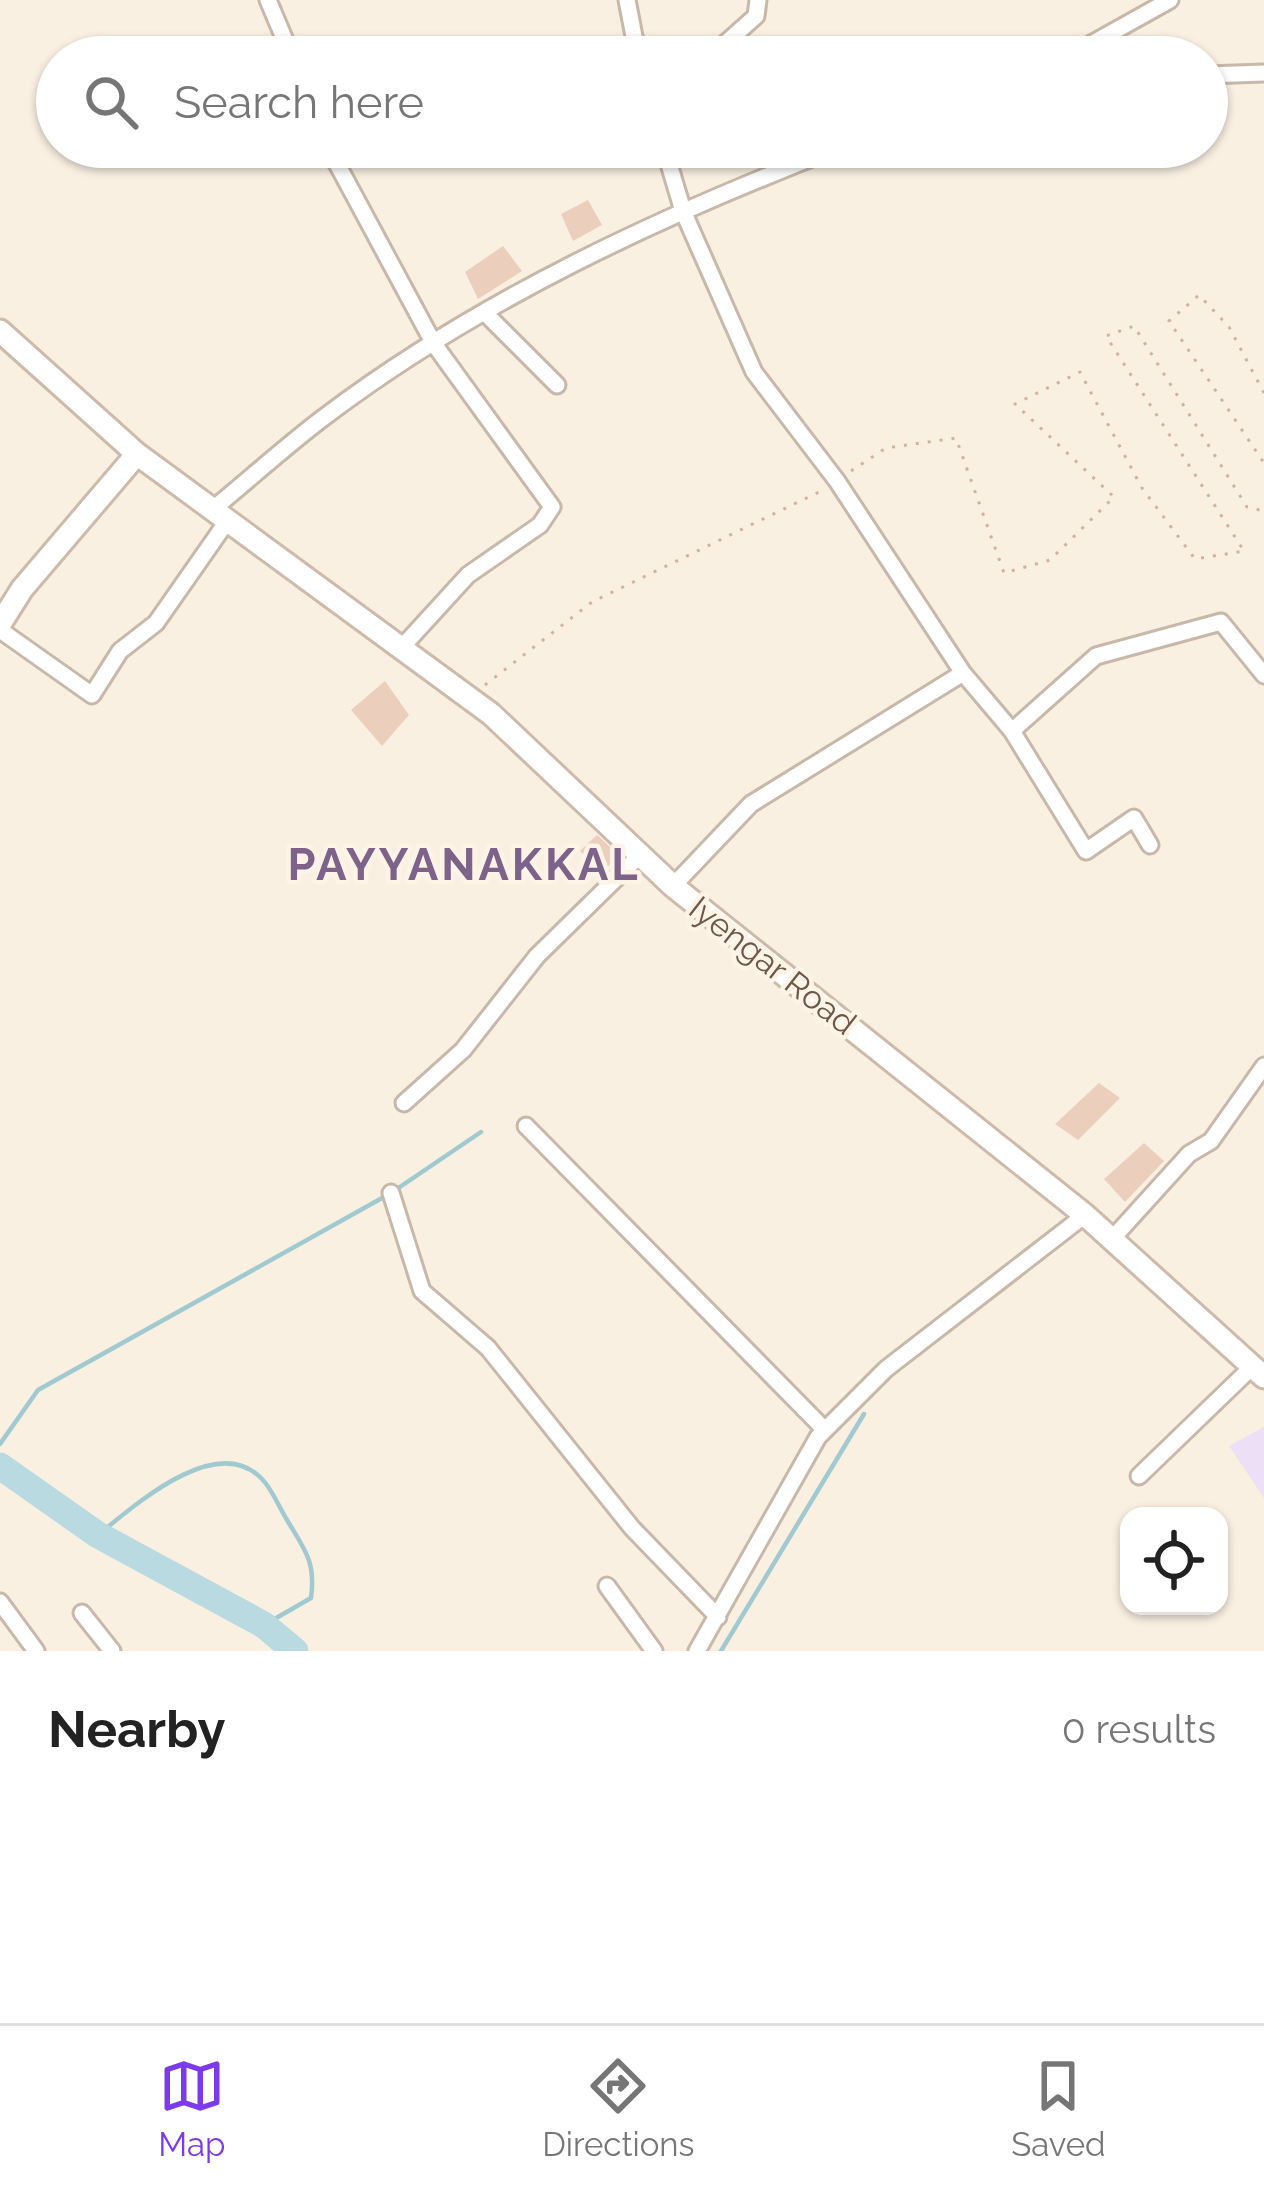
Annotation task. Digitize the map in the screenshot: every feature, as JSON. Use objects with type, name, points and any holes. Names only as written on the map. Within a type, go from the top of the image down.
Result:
[{"type":"main road","name":"Iyengar Road","points":[[0,331],[137,454],[470,697],[673,886],[1085,1215],[1258,1372]]},
{"type":"main road","points":[[0,627],[22,589],[137,454]]},
{"type":"street","points":[[268,0],[283,36]]},
{"type":"street","points":[[627,0],[634,36]]},
{"type":"street","points":[[734,36],[756,16],[758,0]]},
{"type":"street","points":[[1106,36],[1170,0]]},
{"type":"street","points":[[1228,75],[1264,74]]},
{"type":"street","points":[[339,168],[434,344],[552,507],[540,525],[468,575],[404,645]]},
{"type":"street","points":[[670,168],[682,211],[754,372],[837,481],[963,674],[1012,731],[1086,851],[1134,818],[1150,845]]},
{"type":"street","points":[[0,627],[92,695],[121,651],[156,622],[221,514],[328,414],[484,312],[682,211],[788,168]]},
{"type":"street","points":[[484,312],[557,385]]},
{"type":"street","points":[[1012,731],[1096,656],[1221,622],[1264,675]]},
{"type":"street","points":[[673,886],[751,804],[963,674]]},
{"type":"street","points":[[404,1102],[463,1050],[537,956],[640,855]]},
{"type":"street","points":[[1112,1239],[1190,1154],[1210,1141],[1264,1066]]},
{"type":"street","points":[[526,1126],[825,1430]]},
{"type":"street","points":[[391,1193],[422,1292],[488,1348],[632,1528],[718,1617]]},
{"type":"street","points":[[697,1651],[825,1430],[886,1369],[1085,1215]]},
{"type":"street","points":[[1139,1476],[1258,1372]]},
{"type":"street","points":[[607,1586],[654,1651]]},
{"type":"street","points":[[0,1602],[36,1651]]},
{"type":"street","points":[[82,1613],[112,1651]]},
{"type":"path","points":[[1264,393],[1229,327],[1199,295],[1169,321],[1207,370],[1264,463]]},
{"type":"path","points":[[470,697],[592,602],[670,568],[837,481],[886,448],[956,438],[1004,573],[1051,560],[1114,497],[1015,404],[1080,372],[1142,488],[1195,559],[1244,551],[1106,336],[1134,326],[1247,507],[1264,511]]},
{"type":"shaded area","points":[[1264,1427],[1264,1498],[1229,1446]]},
{"type":"building","points":[[588,200],[602,225],[573,241],[561,214]]},
{"type":"building","points":[[503,246],[522,271],[478,299],[465,272]]},
{"type":"building","points":[[385,681],[409,715],[382,746],[351,710]]},
{"type":"building","points":[[597,835],[620,856],[601,872],[580,851]]},
{"type":"building","points":[[1099,1083],[1120,1098],[1078,1140],[1055,1124]]},
{"type":"building","points":[[1144,1143],[1164,1161],[1125,1202],[1104,1179]]},
{"type":"waterway","points":[[0,1444],[38,1390],[391,1193],[481,1132]]},
{"type":"waterway","points":[[721,1651],[864,1414]]},
{"type":"waterway","points":[[98,1535],[177,1478],[222,1463],[244,1466],[269,1488],[304,1548],[312,1575],[311,1598],[264,1625]]},
{"type":"waterway","points":[[0,1466],[98,1535],[264,1625],[295,1651]]},
{"type":"district","name":"PAYYANAKKAL","points":[[464,864]]}]
